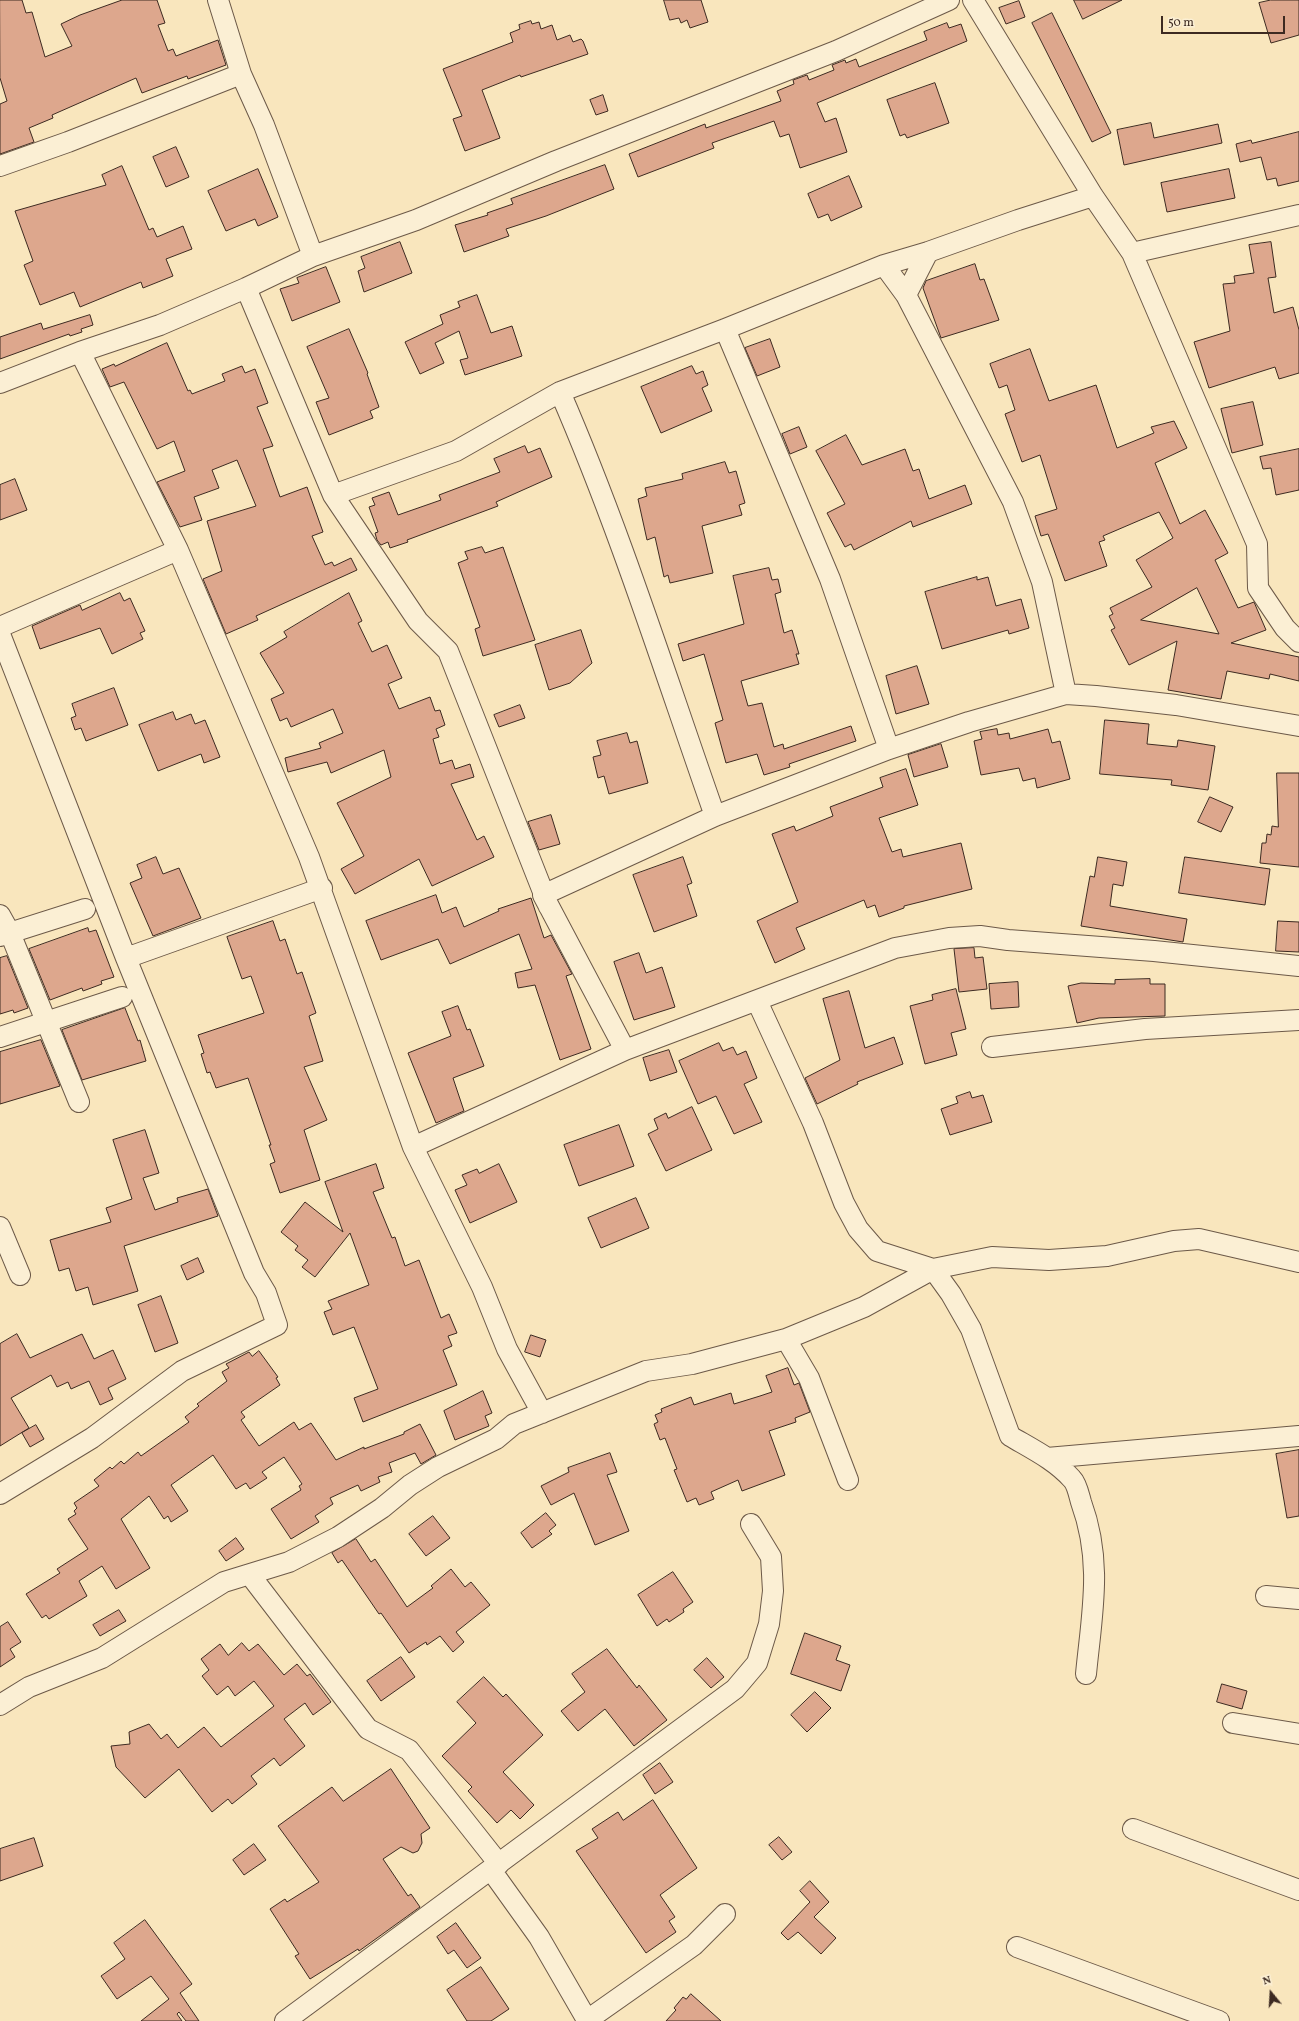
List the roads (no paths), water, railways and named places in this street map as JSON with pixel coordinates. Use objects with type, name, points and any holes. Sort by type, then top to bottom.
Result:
[{"type":"street","points":[[218,0],[241,74],[264,125],[313,256]]},
{"type":"street","points":[[0,383],[80,352],[160,325],[246,288],[313,256],[416,220],[556,160],[836,51],[949,0]]},
{"type":"street","points":[[973,0],[1093,196],[1132,253],[1257,544],[1258,588],[1284,628],[1299,642]]},
{"type":"street","points":[[0,166],[68,142],[241,74]]},
{"type":"street","points":[[333,495],[456,451],[560,392],[725,330],[884,265],[928,252],[1018,220],[1093,196]]},
{"type":"street","points":[[1132,253],[1299,215]]},
{"type":"street","points":[[906,294],[928,252]]},
{"type":"street","points":[[884,265],[906,294],[1013,502],[1042,582],[1066,694]]},
{"type":"street","points":[[246,288],[333,495],[418,621],[448,651],[543,895],[619,1053]]},
{"type":"street","points":[[725,330],[830,579],[889,749]]},
{"type":"street","points":[[80,352],[178,550],[322,888],[413,1146],[482,1287],[507,1350],[542,1412]]},
{"type":"street","points":[[560,392],[588,457],[617,535],[715,816]]},
{"type":"street","points":[[0,627],[178,550]]},
{"type":"street","points":[[0,634],[126,958],[254,1273],[266,1292],[277,1325],[182,1371],[92,1438],[0,1494]]},
{"type":"street","points":[[543,895],[715,816],[889,749],[969,722],[1066,694],[1176,705],[1299,726]]},
{"type":"street","points":[[126,958],[322,888]]},
{"type":"street","points":[[5,935],[85,909]]},
{"type":"street","points":[[0,915],[5,935],[46,1022],[79,1102]]},
{"type":"street","points":[[413,1146],[619,1053],[895,948],[949,938],[980,936],[1008,940],[1154,950],[1299,966]]},
{"type":"street","points":[[0,1037],[122,997]]},
{"type":"street","points":[[757,1000],[813,1123],[844,1203],[858,1229],[877,1251],[933,1269],[951,1294],[971,1329],[1010,1436],[1047,1458],[1074,1480],[1085,1512],[1093,1543],[1096,1579],[1086,1674]]},
{"type":"street","points":[[992,1046],[1145,1029],[1299,1020]]},
{"type":"street","points":[[0,1227],[20,1275]]},
{"type":"street","points":[[0,1705],[29,1687],[102,1658],[224,1582],[289,1562],[338,1537],[382,1508],[410,1485],[438,1467],[496,1439],[514,1424],[646,1371],[692,1364],[786,1339],[864,1307],[933,1269],[992,1257],[1048,1260],[1107,1256],[1174,1241],[1200,1239],[1299,1262]]},
{"type":"street","points":[[786,1339],[809,1378],[848,1480]]},
{"type":"street","points":[[1047,1458],[1299,1436]]},
{"type":"street","points":[[285,2021],[735,1689],[757,1664],[769,1624],[772,1591],[771,1557],[751,1524]]},
{"type":"street","points":[[250,1575],[368,1729],[409,1750],[495,1867],[539,1937],[586,2021],[694,1945],[725,1914]]},
{"type":"street","points":[[1266,1596],[1299,1599]]},
{"type":"street","points":[[1233,1723],[1299,1734]]},
{"type":"street","points":[[1132,1829],[1299,1890]]},
{"type":"street","points":[[1017,1947],[1219,2021]]}]
